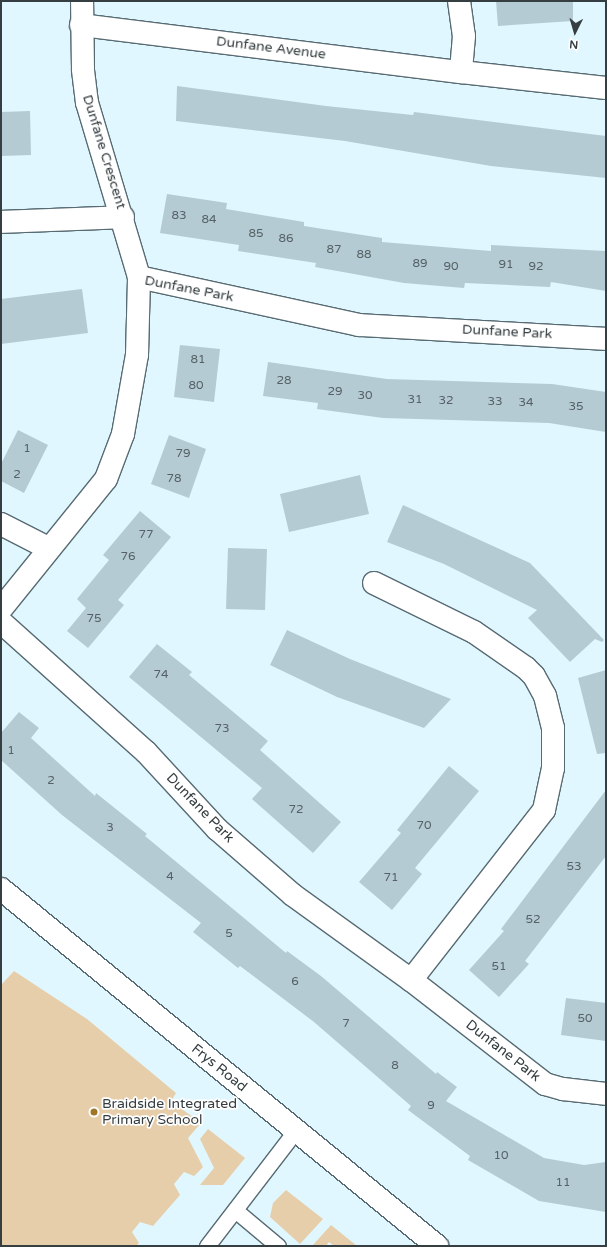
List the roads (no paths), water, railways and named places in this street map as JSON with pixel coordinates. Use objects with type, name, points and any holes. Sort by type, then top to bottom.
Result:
[{"type":"street","name":"Dunfane Crescent","points":[[82,1],[81,25],[87,103],[123,217],[139,277]]},
{"type":"street","points":[[459,1],[464,36],[461,72]]},
{"type":"street","name":"Dunfane Avenue","points":[[81,25],[461,72],[606,88]]},
{"type":"street","points":[[1,222],[123,217]]},
{"type":"street","name":"Dunfane Park","points":[[1,609],[48,548],[106,479],[119,450],[137,355],[139,277],[358,325],[606,339]]},
{"type":"street","points":[[1,524],[48,548]]},
{"type":"street","points":[[374,583],[474,632],[526,668],[534,676],[545,696],[553,728],[553,768],[544,810],[411,980]]},
{"type":"street","name":"Dunfane Park","points":[[1,622],[146,752],[217,829],[294,895],[411,980],[545,1084],[570,1090],[606,1094]]},
{"type":"street","name":"Frys Road","points":[[1,889],[437,1246]]},
{"type":"lane","points":[[207,1246],[296,1130]]},
{"type":"lane","points":[[235,1210],[278,1246]]},
{"type":"place","name":"Braidside Integrated Primary School","points":[[94,1112]]}]
